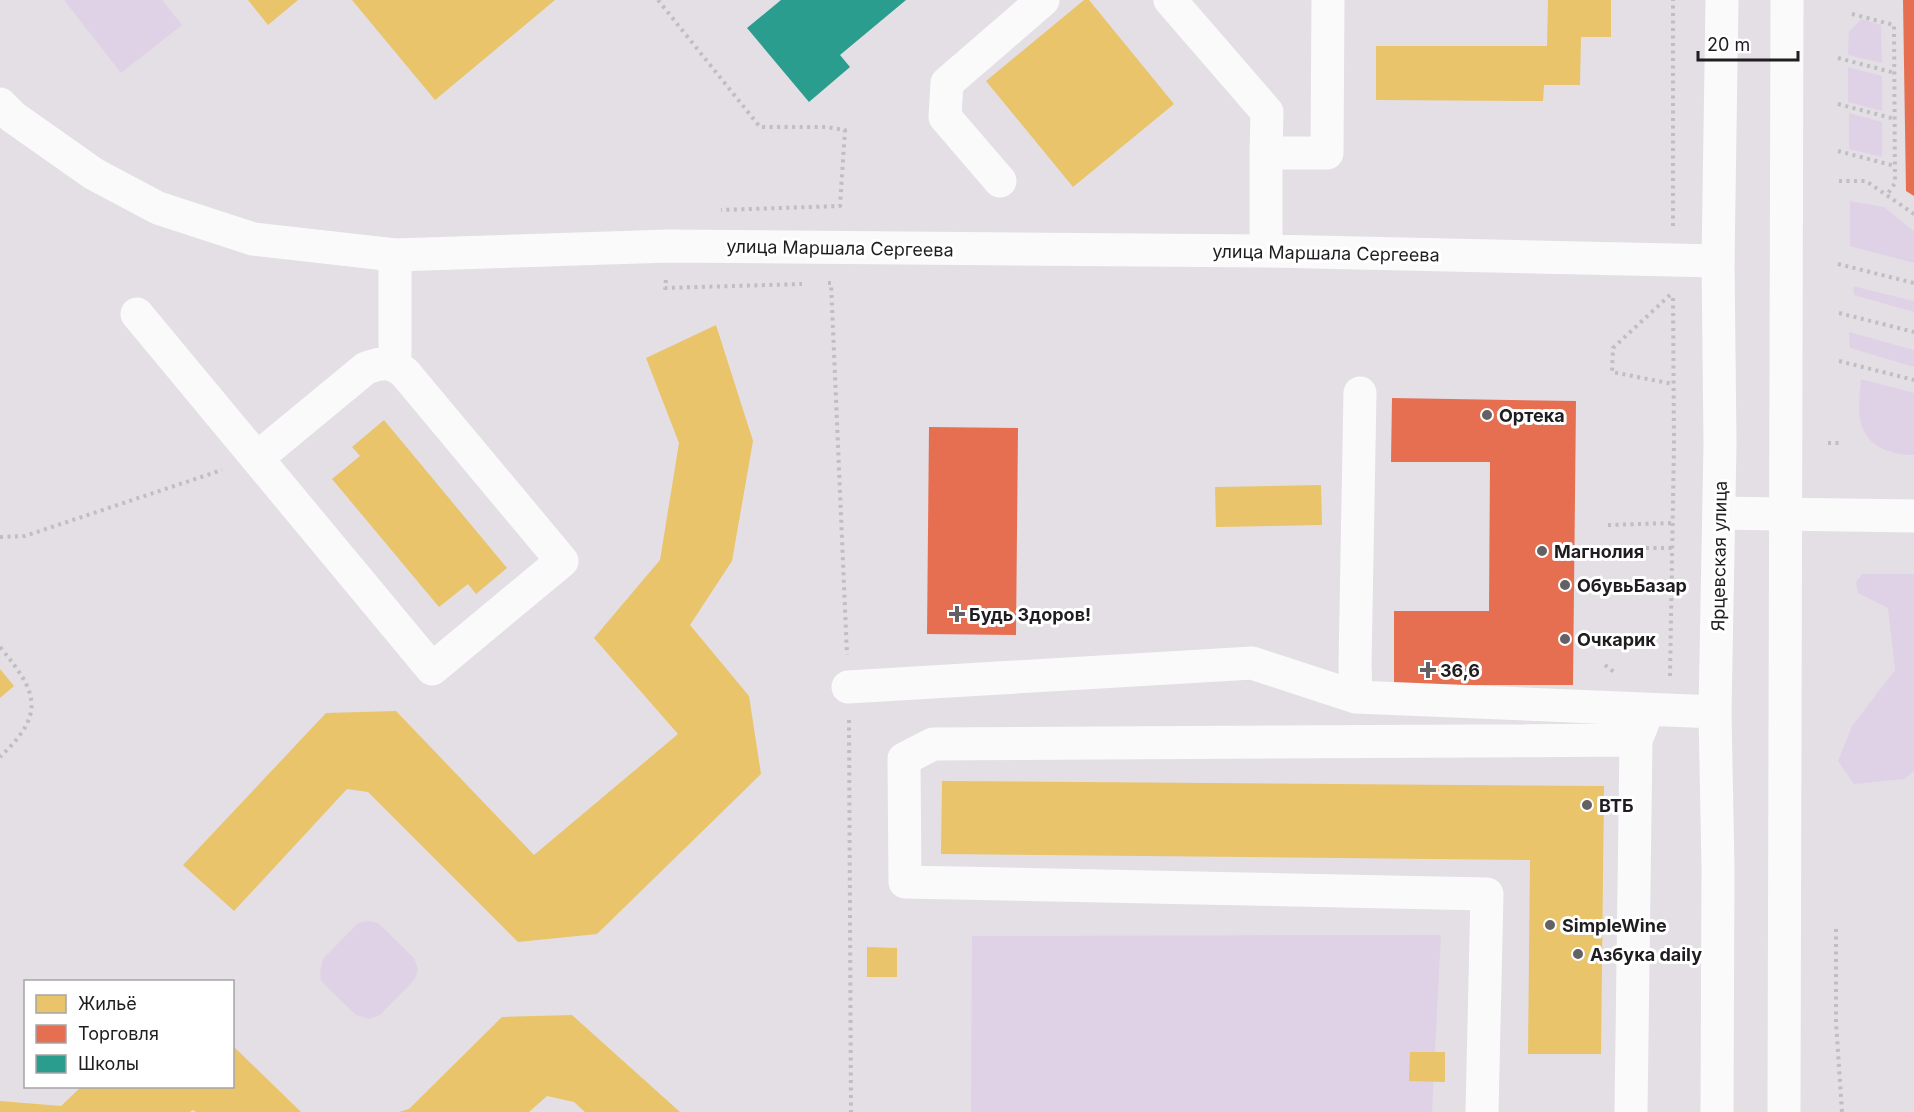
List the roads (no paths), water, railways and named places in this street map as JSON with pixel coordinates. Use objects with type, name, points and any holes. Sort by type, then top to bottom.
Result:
[{"type":"main road","points":[[1000,180],[945,117],[947,83],[1043,0]]},
{"type":"main road","points":[[1170,0],[1267,112],[1266,251]]},
{"type":"main road","points":[[1266,153],[1327,153],[1329,0]]},
{"type":"main road","name":"Ярцевская улица","points":[[1717,1112],[1718,868],[1715,712],[1719,513],[1718,261],[1722,0]]},
{"type":"main road","points":[[1784,1112],[1787,0]]},
{"type":"main road","name":"улица Маршала Сергеева","points":[[0,104],[13,117],[94,174],[158,208],[254,239],[395,255],[669,246],[1266,251],[1718,261]]},
{"type":"main road","points":[[395,255],[395,364]]},
{"type":"main road","points":[[137,314],[432,669],[562,561],[405,373],[395,364],[384,362],[366,368],[257,458]]},
{"type":"main road","points":[[1356,698],[1360,393]]},
{"type":"main road","points":[[1719,513],[1914,516]]},
{"type":"main road","points":[[849,687],[1252,663],[1356,698],[1715,712]]},
{"type":"main road","points":[[1630,1112],[1636,740],[1648,710]]},
{"type":"main road","points":[[1482,1112],[1487,894],[905,882],[904,759],[933,744],[1636,740]]},
{"type":"place","name":"Ортека","points":[[1487,415]]},
{"type":"place","name":"Магнолия","points":[[1542,551]]},
{"type":"place","name":"ОбувьБазар","points":[[1565,585]]},
{"type":"place","name":"Будь Здоров!","points":[[957,614]]},
{"type":"place","name":"Очкарик","points":[[1565,639]]},
{"type":"place","name":"36,6","points":[[1428,670]]},
{"type":"place","name":"ВТБ","points":[[1587,805]]},
{"type":"place","name":"SimpleWine","points":[[1550,925]]},
{"type":"place","name":"Азбука daily","points":[[1578,954]]}]
